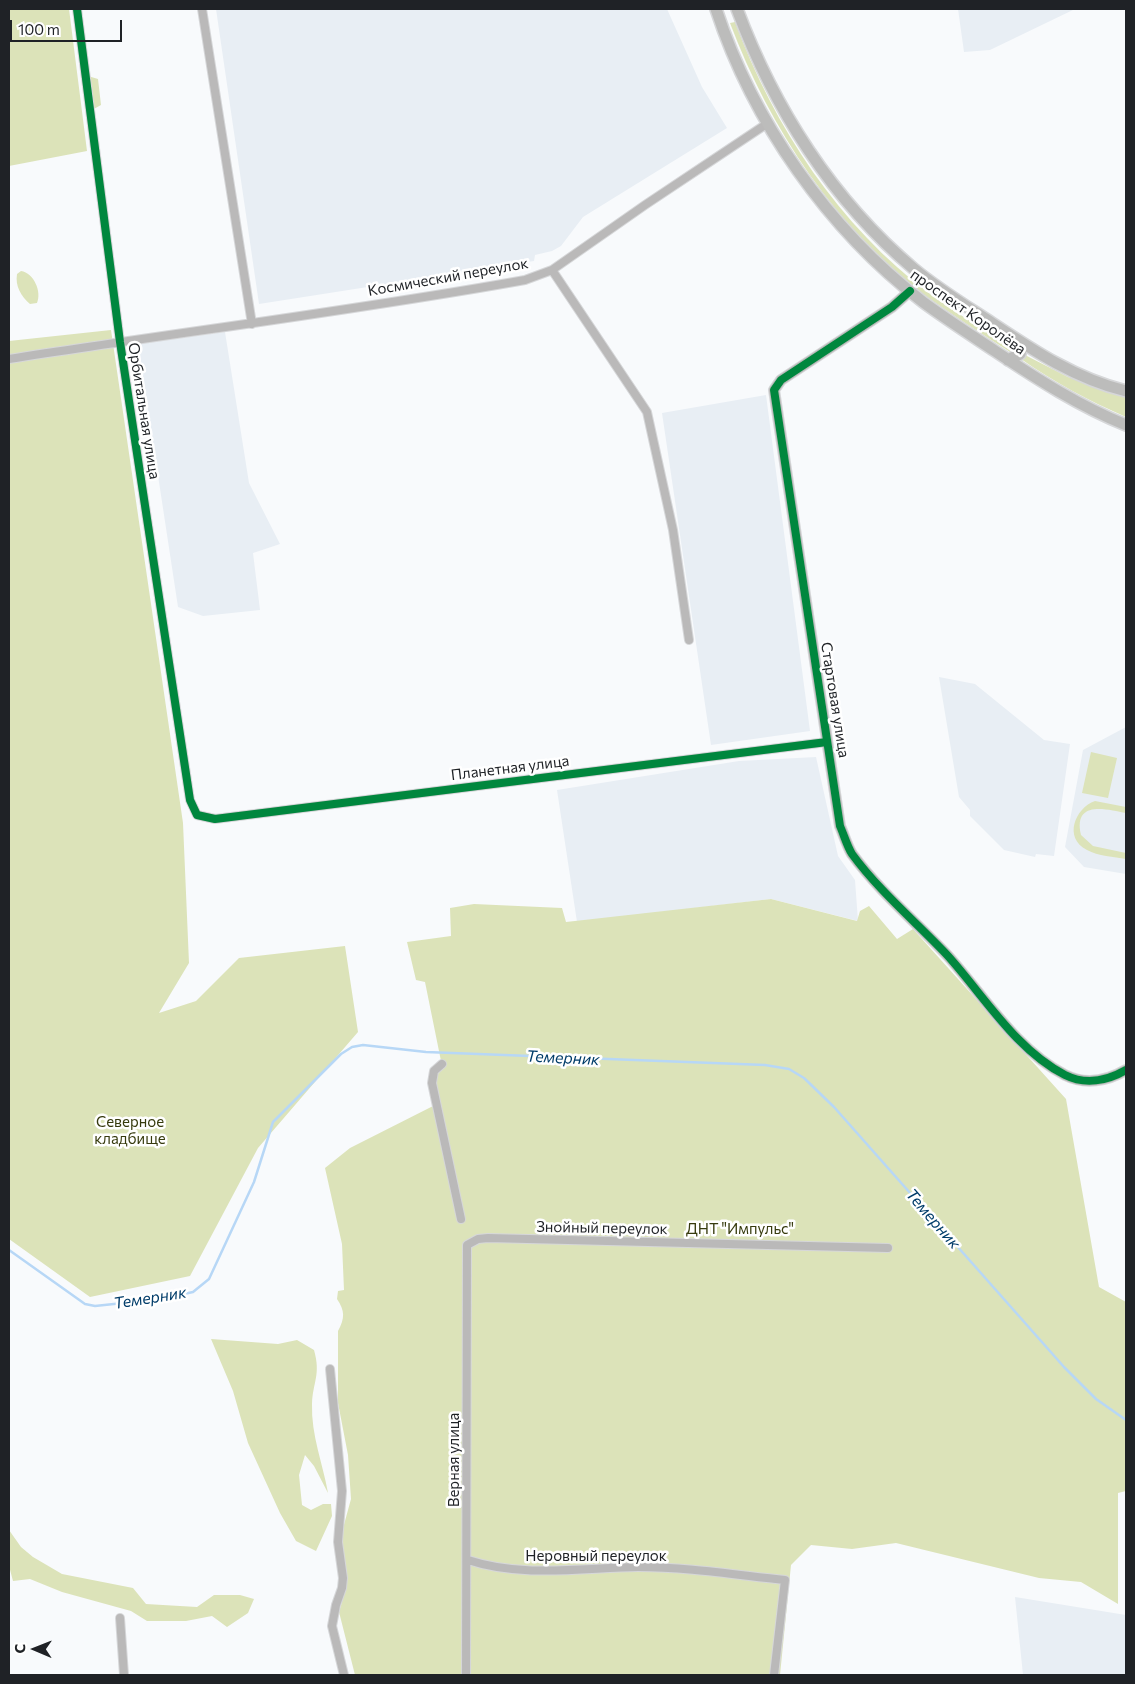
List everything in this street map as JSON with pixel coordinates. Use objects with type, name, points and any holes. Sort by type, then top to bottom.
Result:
[{"type":"main road","points":[[718,14],[738,11]]},
{"type":"main road","name":"проспект Королёва","points":[[738,11],[765,75],[791,122],[824,172],[857,213],[914,269],[1022,343],[1070,371],[1126,391]]},
{"type":"main road","name":"проспект Королёва","points":[[718,14],[738,66],[768,123],[792,162],[825,206],[856,241],[910,291],[1008,360],[1061,394],[1126,426]]},
{"type":"main road","points":[[1008,360],[1020,354],[1022,343]]},
{"type":"street","points":[[202,9],[252,324]]},
{"type":"street","name":"Орбитальная улица","points":[[78,11],[120,342],[190,800],[197,815]]},
{"type":"street","name":"Космический переулок","points":[[9,359],[252,324],[517,282],[552,270],[768,123]]},
{"type":"street","points":[[552,270],[647,412],[673,530],[689,640]]},
{"type":"street","name":"Стартовая улица","points":[[910,291],[892,307],[775,384],[774,390],[840,826],[852,853],[949,958],[1028,1048],[1064,1074],[1085,1081],[1110,1078],[1126,1070]]},
{"type":"street","name":"Планетная улица","points":[[197,815],[215,819],[827,742]]},
{"type":"street","points":[[442,1064],[434,1071],[432,1084],[461,1219]]},
{"type":"street","name":"Знойный переулок","points":[[466,1245],[478,1239],[488,1238],[888,1248]]},
{"type":"street","name":"Верная улица","points":[[466,1245],[468,1560],[465,1607],[466,1675]]},
{"type":"street","points":[[330,1369],[342,1491],[338,1542],[343,1578],[332,1626],[344,1675]]},
{"type":"street","name":"Неровный переулок","points":[[468,1560],[485,1565],[538,1571],[639,1567],[785,1580],[774,1675]]},
{"type":"street","points":[[120,1618],[124,1675]]},
{"type":"shaded area","points":[[216,9],[667,9],[702,87],[727,128],[583,217],[561,246],[552,251],[535,255],[534,261],[259,304]]},
{"type":"shaded area","points":[[958,9],[1075,9],[990,50],[964,52]]},
{"type":"shaded area","points":[[225,332],[249,483],[280,544],[253,553],[260,610],[203,616],[178,607],[138,344]]},
{"type":"shaded area","points":[[766,395],[810,731],[711,745],[662,413]]},
{"type":"shaded area","points":[[939,677],[975,684],[1044,740],[1070,744],[1054,856],[1036,854],[1035,857],[1004,850],[970,816],[970,810],[959,797]]},
{"type":"shaded area","points":[[1126,727],[1126,874],[1084,867],[1065,847],[1083,750]]},
{"type":"shaded area","points":[[816,757],[838,856],[855,880],[858,921],[771,899],[577,922],[557,790],[739,761]]},
{"type":"shaded area","points":[[1015,1597],[1126,1615],[1126,1675],[1023,1675]]},
{"type":"green space","points":[[9,9],[69,9],[87,151],[9,166]]},
{"type":"green space","points":[[735,22],[769,99],[813,172],[839,206],[867,238],[897,267],[960,315],[1013,348],[1010,352],[927,297],[894,270],[863,240],[835,208],[809,174],[765,101],[730,23]]},
{"type":"green space","points":[[88,76],[98,79],[101,105],[92,110]]},
{"type":"green space","points":[[21,271],[30,275],[36,284],[38,289],[37,303],[30,304],[19,291],[17,274]]},
{"type":"green space","name":"Северное кладбище","points":[[111,330],[183,823],[189,963],[159,1013],[196,1001],[239,958],[345,946],[358,1032],[258,1148],[190,1276],[90,1297],[9,1239],[9,341]]},
{"type":"green space","points":[[1025,355],[1068,377],[1126,396],[1126,417],[1085,398],[1046,376],[1021,359]]},
{"type":"green space","points":[[1091,752],[1117,758],[1108,798],[1082,793]]},
{"type":"green space","points":[[1095,801],[1126,807],[1126,813],[1101,809],[1093,809],[1086,812],[1082,816],[1080,824],[1081,835],[1093,846],[1126,853],[1126,859],[1091,852],[1080,845],[1075,838],[1074,824],[1077,816]]},
{"type":"green space","name":"ДНТ \"Импульс\"","points":[[771,899],[857,921],[860,911],[869,906],[897,939],[913,929],[1066,1099],[1099,1287],[1126,1302],[1126,1491],[1118,1493],[1118,1604],[1081,1582],[1039,1578],[896,1543],[852,1549],[811,1545],[791,1565],[780,1675],[355,1675],[339,1612],[346,1588],[342,1532],[351,1499],[348,1455],[338,1403],[338,1331],[343,1315],[342,1307],[337,1299],[338,1291],[344,1290],[342,1244],[325,1168],[350,1148],[439,1103],[435,1071],[441,1061],[425,982],[416,980],[407,942],[451,936],[450,908],[474,904],[562,908],[566,922]]},
{"type":"green space","points":[[211,1339],[278,1344],[297,1340],[314,1350],[317,1372],[312,1404],[313,1427],[328,1493],[314,1466],[305,1455],[299,1475],[302,1505],[311,1510],[323,1504],[331,1504],[332,1516],[316,1551],[296,1541],[280,1513],[248,1443],[233,1391]]},
{"type":"green space","points":[[9,1530],[21,1547],[33,1557],[62,1574],[133,1588],[146,1604],[197,1607],[214,1595],[240,1595],[254,1599],[248,1613],[227,1627],[212,1616],[186,1621],[147,1621],[131,1611],[62,1592],[30,1579],[13,1581],[9,1566]]},
{"type":"waterway","name":"Темерник","points":[[9,1250],[85,1304],[95,1306],[161,1299],[193,1292],[209,1279],[254,1182],[273,1122],[341,1054],[352,1047],[363,1045],[426,1052],[765,1065],[789,1069],[804,1078],[834,1107],[1064,1367],[1096,1399],[1126,1420]]},
{"type":"cycle path","points":[[77,9],[120,342],[190,800],[197,815],[215,819],[827,742]]},
{"type":"cycle path","points":[[910,291],[892,307],[781,380],[774,390],[840,826],[850,851],[863,868],[886,894],[948,956],[1002,1021],[1031,1051],[1065,1075],[1080,1080],[1104,1079],[1126,1070]]}]
